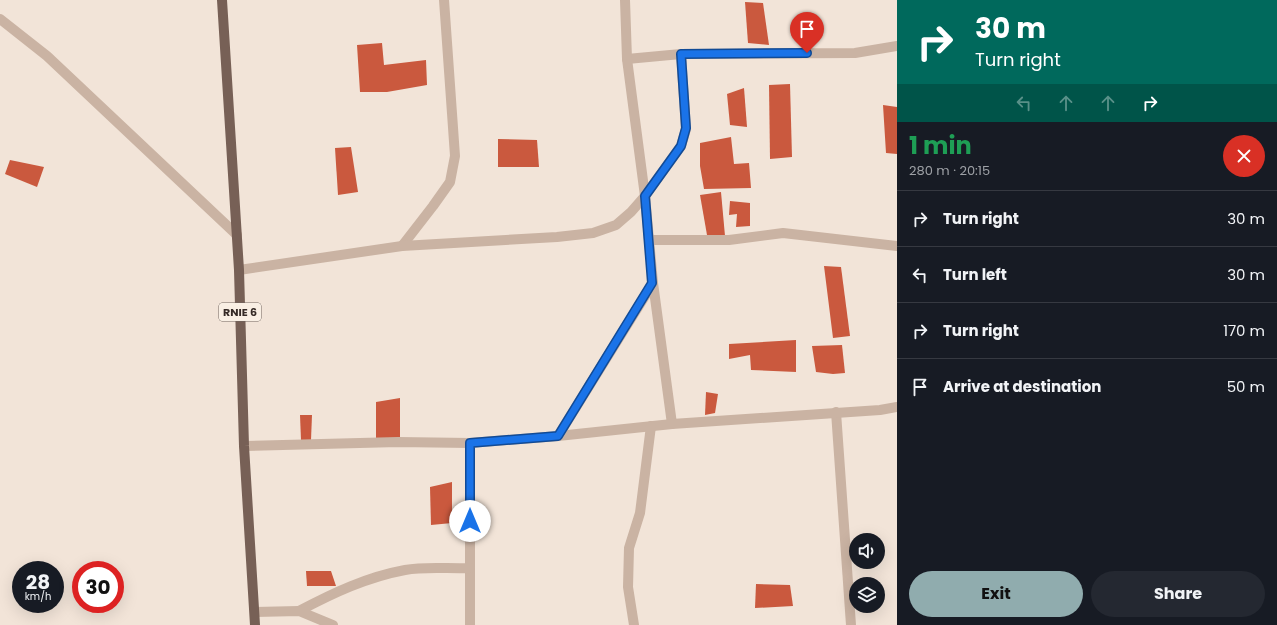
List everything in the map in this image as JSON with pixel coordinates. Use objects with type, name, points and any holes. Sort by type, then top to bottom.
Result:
[{"type":"main road","name":"RNIE 6","points":[[222,0],[239,270],[244,446],[255,625]]},
{"type":"street","points":[[402,246],[434,206],[450,182],[455,156],[444,0]]},
{"type":"street","points":[[625,0],[627,59],[645,196],[652,283],[672,424]]},
{"type":"street","points":[[0,19],[47,56],[236,235]]},
{"type":"street","points":[[627,59],[681,54],[854,53],[897,46]]},
{"type":"street","points":[[239,270],[402,246],[557,237],[593,232],[616,226],[645,196],[681,146],[686,128],[681,54]]},
{"type":"street","points":[[649,240],[729,240],[783,233],[897,246]]},
{"type":"street","points":[[558,436],[652,283]]},
{"type":"street","points":[[244,446],[398,442],[470,443],[558,436],[672,424],[897,407]]},
{"type":"street","points":[[836,412],[851,625]]},
{"type":"street","points":[[634,625],[628,587],[629,548],[640,513],[651,426]]},
{"type":"street","points":[[470,443],[470,625]]},
{"type":"street","points":[[299,611],[333,593],[368,579],[406,570],[470,568]]},
{"type":"street","points":[[255,612],[299,611],[333,625]]},
{"type":"building","points":[[745,2],[763,3],[769,45],[748,43]]},
{"type":"building","points":[[382,43],[384,65],[426,60],[427,85],[387,92],[360,92],[357,45]]},
{"type":"building","points":[[790,84],[792,157],[770,159],[769,85]]},
{"type":"building","points":[[744,88],[747,127],[730,125],[727,94]]},
{"type":"building","points":[[883,105],[897,107],[897,154],[886,153]]},
{"type":"building","points":[[731,137],[734,164],[749,163],[751,188],[704,189],[700,166],[700,143]]},
{"type":"building","points":[[498,139],[537,140],[539,167],[498,167]]},
{"type":"building","points":[[351,147],[358,192],[338,195],[335,148]]},
{"type":"building","points":[[10,160],[44,167],[37,187],[5,174]]},
{"type":"building","points":[[721,192],[725,236],[707,235],[700,195]]},
{"type":"building","points":[[730,201],[750,203],[750,226],[736,227],[737,214],[729,215]]},
{"type":"building","points":[[824,266],[841,267],[850,336],[833,338]]},
{"type":"building","points":[[796,340],[796,372],[751,370],[750,355],[729,359],[729,344]]},
{"type":"building","points":[[842,345],[845,373],[833,374],[816,372],[812,346]]},
{"type":"building","points":[[706,392],[718,394],[715,413],[705,415]]},
{"type":"building","points":[[400,398],[400,438],[376,438],[376,402]]},
{"type":"building","points":[[300,415],[312,415],[311,440],[301,440]]},
{"type":"building","points":[[452,482],[452,523],[431,525],[430,487]]},
{"type":"building","points":[[306,571],[331,571],[336,586],[307,586]]},
{"type":"building","points":[[756,584],[790,585],[793,606],[755,608]]},
{"type":"route","points":[[470,521],[470,443],[558,436],[652,283],[645,196],[681,146],[684,139],[686,128],[681,54],[807,53]]}]
